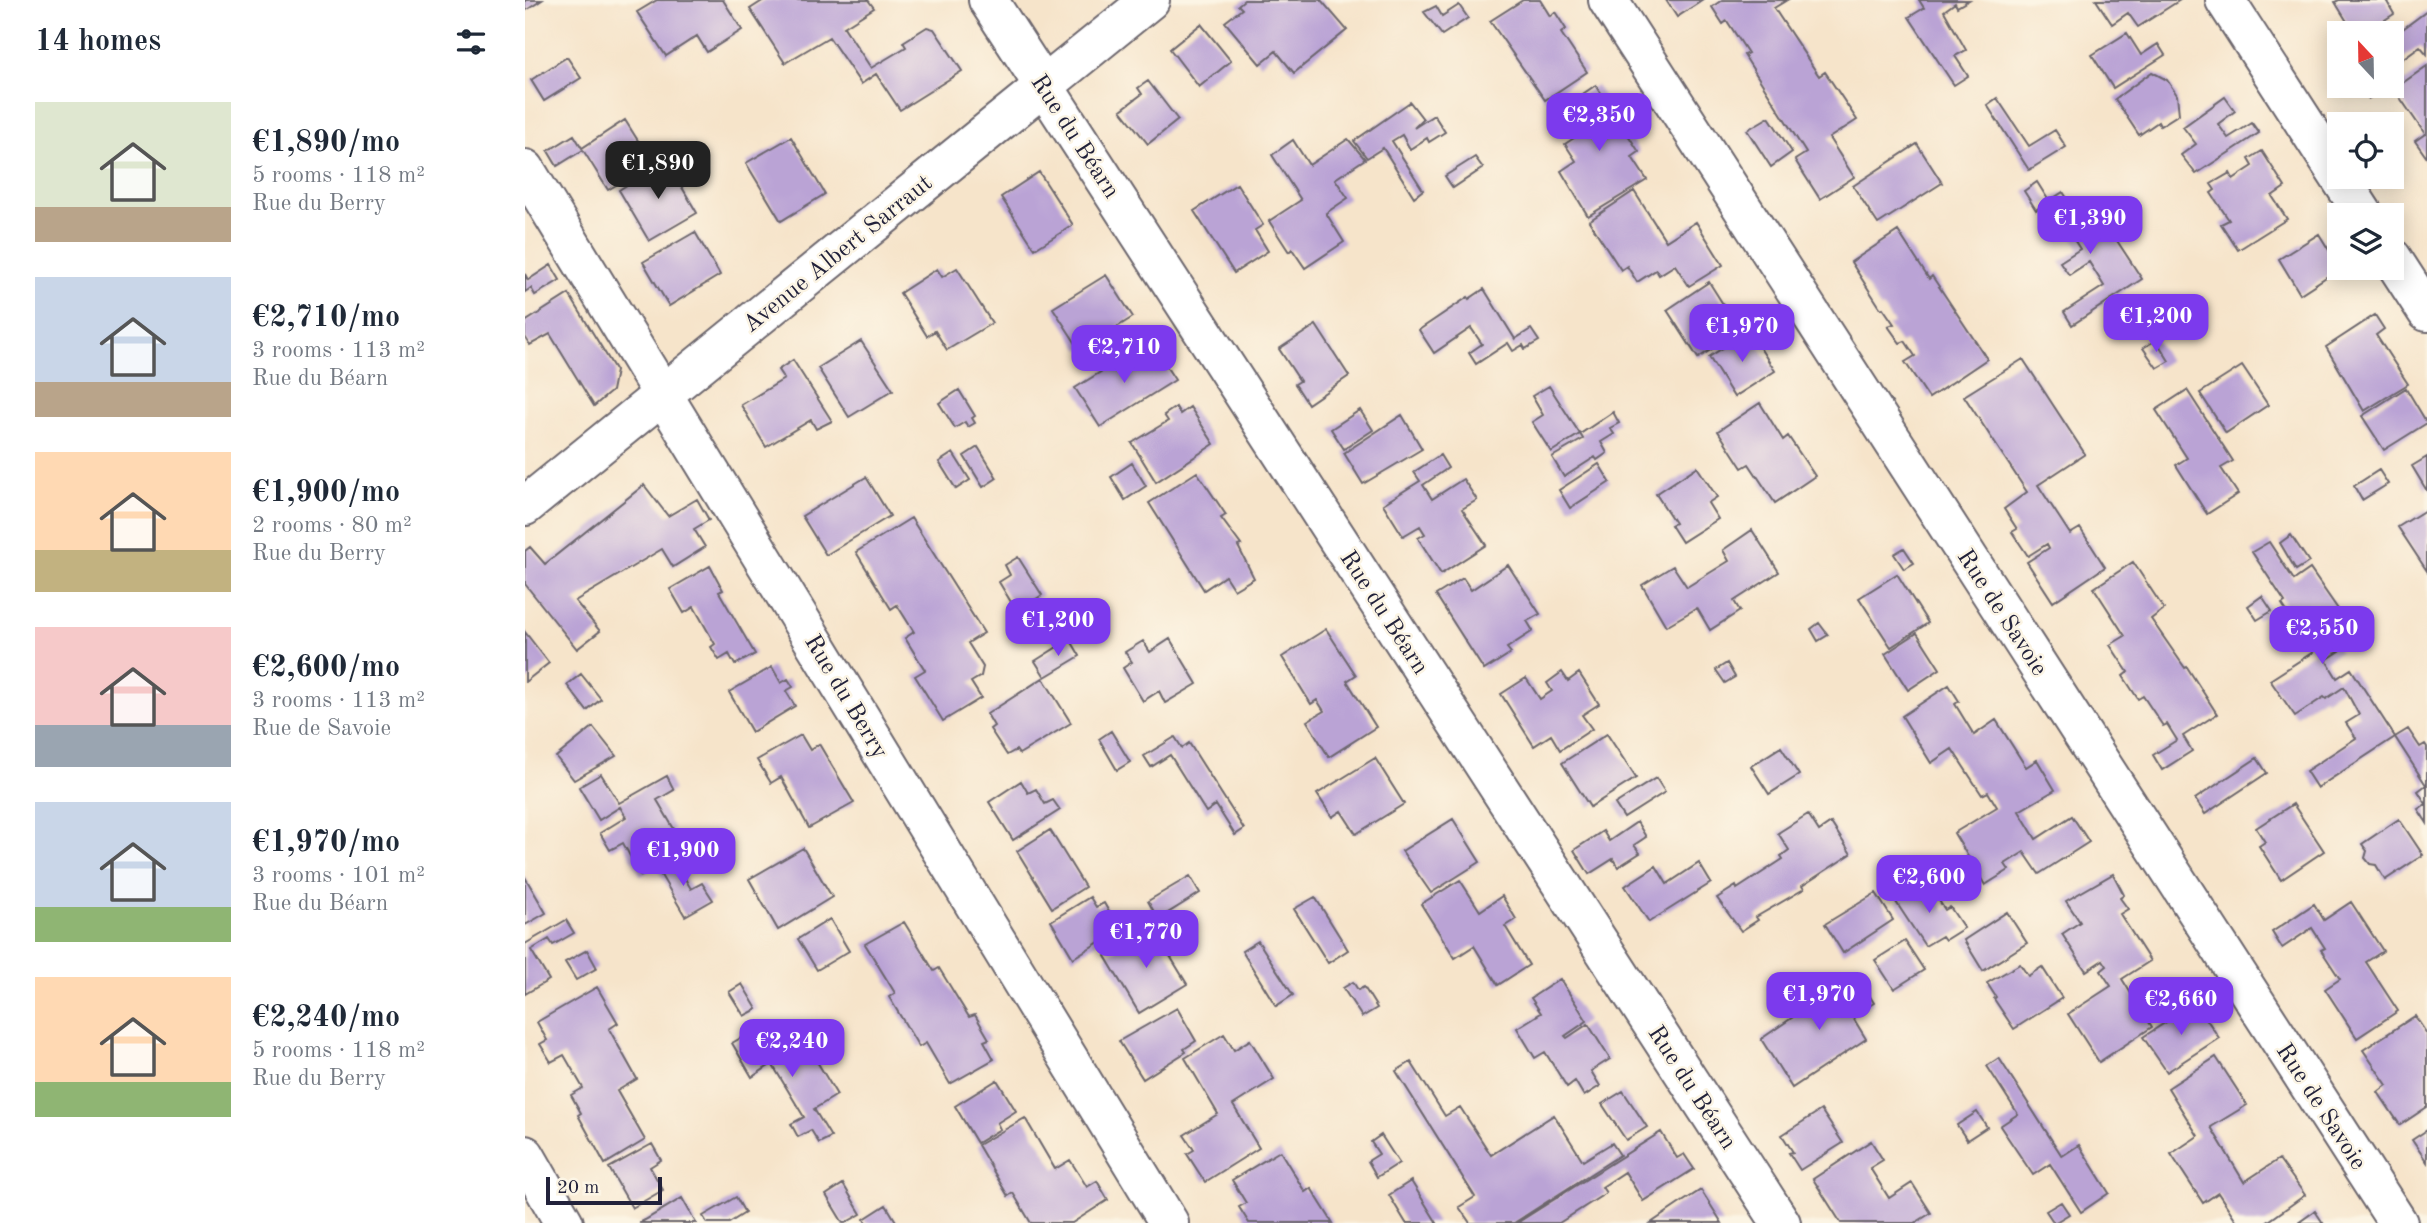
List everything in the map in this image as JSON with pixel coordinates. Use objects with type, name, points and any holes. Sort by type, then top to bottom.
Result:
[{"type":"street","name":"Rue du Béarn","points":[[988,0],[1781,1223]]},
{"type":"street","name":"Avenue Albert Sarraut","points":[[525,506],[1150,0]]},
{"type":"street","name":"Rue de Savoie","points":[[1608,0],[2398,1223]]},
{"type":"street","points":[[2225,0],[2356,203]]},
{"type":"street","name":"Rue du Berry","points":[[525,169],[1168,1223]]},
{"type":"street","points":[[2404,277],[2427,312]]},
{"type":"street","points":[[525,1155],[564,1223]]},
{"type":"building","points":[[525,0],[542,0],[525,11]]},
{"type":"building","points":[[657,0],[723,0],[742,30],[707,52],[697,36],[666,56],[637,12]]},
{"type":"building","points":[[764,0],[868,0],[874,8],[844,27],[871,68],[906,47],[903,42],[927,27],[934,29],[962,71],[900,110],[876,74],[861,84],[829,37],[785,63],[750,9]]},
{"type":"building","points":[[1244,0],[1321,0],[1347,30],[1294,73],[1276,51],[1260,64],[1225,22],[1242,9],[1238,5]]},
{"type":"building","points":[[1523,0],[1540,0],[1550,16],[1555,12],[1566,29],[1561,33],[1587,72],[1545,100],[1490,21]]},
{"type":"building","points":[[1666,0],[1703,0],[1677,17]]},
{"type":"building","points":[[1722,0],[1787,0],[1774,8],[1819,76],[1825,72],[1857,120],[1829,138],[1854,177],[1820,199],[1795,160],[1806,153],[1744,55],[1748,53],[1727,21],[1723,24],[1712,7]]},
{"type":"building","points":[[1919,0],[1969,0],[1957,7],[1955,3],[1944,11],[1966,50],[1955,56],[1968,76],[1954,85],[1909,17],[1924,8]]},
{"type":"building","points":[[2096,0],[2180,0],[2138,27],[2128,13],[2112,24]]},
{"type":"building","points":[[2386,0],[2394,14],[2383,21],[2347,21],[2335,2]]},
{"type":"building","points":[[1459,5],[1468,18],[1442,35],[1424,12],[1436,6],[1442,16]]},
{"type":"building","points":[[2427,11],[2427,54],[2420,46],[2405,57],[2405,27]]},
{"type":"building","points":[[1201,24],[1231,61],[1199,87],[1170,49]]},
{"type":"building","points":[[2127,33],[2141,55],[2158,44],[2165,55],[2113,88],[2092,55]]},
{"type":"building","points":[[567,57],[581,78],[544,101],[531,80]]},
{"type":"building","points":[[2427,66],[2427,158],[2415,141],[2425,134],[2400,98],[2405,98],[2405,81]]},
{"type":"building","points":[[2152,72],[2167,80],[2177,95],[2179,114],[2160,126],[2158,122],[2139,135],[2115,99]]},
{"type":"building","points":[[1148,81],[1178,120],[1148,144],[1121,110],[1142,94],[1138,88]]},
{"type":"building","points":[[1596,85],[1639,152],[1632,157],[1647,180],[1588,216],[1561,171],[1576,161],[1565,144],[1574,138],[1560,116],[1571,109],[1568,104]]},
{"type":"building","points":[[2225,97],[2235,111],[2218,124],[2228,138],[2252,123],[2259,133],[2196,174],[2181,155],[2196,144],[2183,127]]},
{"type":"building","points":[[1997,98],[2029,146],[2055,130],[2066,147],[2029,170],[1987,105]]},
{"type":"building","points":[[1410,102],[1423,119],[1414,128],[1434,115],[1445,132],[1429,142],[1427,138],[1410,149],[1402,135],[1392,141],[1423,190],[1414,197],[1383,148],[1367,158],[1354,141]]},
{"type":"building","points":[[1769,117],[1792,152],[1771,167],[1747,130]]},
{"type":"building","points":[[625,120],[652,163],[608,190],[583,150],[557,166],[548,151],[574,135],[582,148]]},
{"type":"building","points":[[791,137],[825,194],[781,221],[746,163]]},
{"type":"building","points":[[1348,139],[1365,159],[1335,179],[1348,198],[1326,213],[1344,242],[1305,268],[1292,249],[1289,252],[1269,221],[1301,200],[1272,155],[1293,140],[1309,165]]},
{"type":"building","points":[[1917,144],[1942,183],[1878,224],[1853,186]]},
{"type":"building","points":[[2262,151],[2285,187],[2272,196],[2287,219],[2238,250],[2221,224],[2229,220],[2211,193],[2215,190],[2211,184],[2230,173],[2233,179],[2253,166],[2249,159]]},
{"type":"building","points":[[1475,157],[1483,168],[1453,188],[1445,176]]},
{"type":"building","points":[[666,160],[697,213],[649,241],[619,190]]},
{"type":"building","points":[[1039,172],[1073,225],[1035,249],[1001,197]]},
{"type":"building","points":[[2037,182],[2049,201],[2036,210],[2024,191]]},
{"type":"building","points":[[1237,184],[1263,225],[1255,230],[1268,251],[1234,273],[1194,211]]},
{"type":"building","points":[[1634,191],[1666,241],[1696,222],[1723,265],[1689,286],[1675,265],[1659,275],[1656,270],[1637,282],[1627,266],[1621,270],[1589,221]]},
{"type":"building","points":[[2063,192],[2094,240],[2110,230],[2142,279],[2072,325],[2064,312],[2104,286],[2089,262],[2069,275],[2060,262],[2080,249],[2049,201]]},
{"type":"building","points":[[1898,231],[1929,279],[1932,276],[1987,359],[1929,398],[1905,362],[1915,356],[1905,341],[1900,343],[1888,326],[1894,324],[1883,308],[1881,309],[1851,262]]},
{"type":"building","points":[[695,232],[720,275],[669,306],[643,262]]},
{"type":"building","points":[[2319,234],[2327,247],[2327,276],[2300,294],[2279,259]]},
{"type":"building","points":[[551,265],[560,280],[535,295],[531,288],[525,292],[525,274],[528,280]]},
{"type":"building","points":[[957,268],[992,323],[947,350],[935,331],[927,336],[900,293],[937,269],[942,277]]},
{"type":"building","points":[[1106,275],[1133,317],[1080,350],[1053,308]]},
{"type":"building","points":[[1709,282],[1740,331],[1698,358],[1667,310]]},
{"type":"building","points":[[1484,289],[1515,339],[1531,329],[1539,341],[1525,349],[1523,345],[1513,351],[1508,343],[1476,364],[1469,353],[1482,344],[1471,328],[1434,353],[1419,330]]},
{"type":"building","points":[[569,294],[616,371],[612,391],[594,406],[550,334],[530,345],[525,337],[525,322]]},
{"type":"building","points":[[2375,315],[2384,329],[2376,335],[2408,384],[2364,411],[2326,347]]},
{"type":"building","points":[[1316,325],[1349,376],[1308,404],[1295,384],[1300,381],[1279,349]]},
{"type":"building","points":[[1749,331],[1775,371],[1734,397],[1709,357]]},
{"type":"building","points":[[2156,340],[2169,361],[2157,368],[2143,348]]},
{"type":"building","points":[[861,341],[893,390],[849,417],[818,368]]},
{"type":"building","points":[[1144,345],[1152,358],[1158,354],[1175,380],[1100,427],[1075,388]]},
{"type":"building","points":[[2023,359],[2085,454],[2038,485],[2070,534],[2080,528],[2105,567],[2053,602],[2027,562],[2049,548],[2047,544],[2028,556],[2012,532],[2017,529],[2004,509],[2027,492],[1964,396]]},
{"type":"building","points":[[793,360],[832,421],[816,429],[811,420],[766,447],[741,405],[784,379],[778,370]]},
{"type":"building","points":[[2242,366],[2268,405],[2226,433],[2200,393]]},
{"type":"building","points":[[1549,386],[1580,434],[1551,452],[1532,422],[1543,415],[1532,396]]},
{"type":"building","points":[[2406,388],[2427,423],[2384,450],[2362,416]]},
{"type":"building","points":[[959,390],[975,416],[972,418],[975,423],[968,427],[965,422],[955,428],[939,403]]},
{"type":"building","points":[[2187,390],[2233,461],[2221,468],[2238,494],[2207,514],[2176,465],[2187,458],[2156,410]]},
{"type":"building","points":[[1760,403],[1783,440],[1788,436],[1815,476],[1775,503],[1749,464],[1742,468],[1718,431]]},
{"type":"building","points":[[1176,407],[1180,414],[1190,407],[1214,444],[1156,482],[1132,443],[1168,421],[1164,415]]},
{"type":"building","points":[[1360,410],[1373,430],[1344,449],[1331,429]]},
{"type":"building","points":[[1613,412],[1619,423],[1610,428],[1614,434],[1601,442],[1607,453],[1597,460],[1595,457],[1564,477],[1552,457],[1583,439],[1580,434]]},
{"type":"building","points":[[1402,415],[1422,449],[1363,484],[1344,453]]},
{"type":"building","points":[[978,447],[997,478],[983,487],[964,456]]},
{"type":"building","points":[[953,453],[970,480],[956,489],[939,462]]},
{"type":"building","points":[[1440,455],[1448,468],[1423,485],[1432,499],[1463,479],[1477,500],[1462,509],[1486,545],[1441,574],[1418,538],[1425,534],[1420,526],[1403,536],[1383,504],[1420,481],[1414,472]]},
{"type":"building","points":[[2427,457],[2427,491],[2412,466]]},
{"type":"building","points":[[1132,463],[1146,486],[1125,500],[1111,477]]},
{"type":"building","points":[[1599,464],[1610,482],[1570,508],[1559,490]]},
{"type":"building","points":[[1697,467],[1717,497],[1708,503],[1718,519],[1682,542],[1671,525],[1675,523],[1656,494]]},
{"type":"building","points":[[2379,470],[2388,484],[2362,500],[2354,486]]},
{"type":"building","points":[[1197,472],[1226,515],[1221,518],[1241,545],[1238,546],[1254,578],[1234,590],[1225,576],[1204,590],[1149,503]]},
{"type":"building","points":[[866,477],[890,516],[826,555],[802,516]]},
{"type":"building","points":[[644,485],[668,516],[697,499],[709,520],[694,529],[705,547],[673,567],[662,549],[575,601],[600,631],[577,649],[525,584],[525,551],[530,547],[545,564]]},
{"type":"building","points":[[2427,509],[2427,571],[2398,527]]},
{"type":"building","points":[[911,518],[984,633],[968,643],[983,667],[981,676],[971,682],[981,698],[943,721],[915,676],[925,670],[905,638],[914,632],[897,605],[891,609],[856,552]]},
{"type":"building","points":[[1752,530],[1779,572],[1734,601],[1740,611],[1710,630],[1697,608],[1666,626],[1642,585],[1673,566],[1687,587],[1729,561],[1723,550]]},
{"type":"building","points":[[2291,535],[2309,562],[2296,570],[2280,543]]},
{"type":"building","points":[[2269,542],[2294,580],[2310,569],[2351,628],[2332,639],[2340,651],[2326,660],[2337,678],[2351,669],[2395,737],[2317,788],[2306,771],[2356,738],[2346,723],[2359,715],[2344,687],[2295,716],[2270,680],[2313,652],[2282,604],[2285,602],[2252,552]]},
{"type":"building","points":[[1904,548],[1914,563],[1904,569],[1894,554]]},
{"type":"building","points":[[1018,557],[1042,595],[1017,612],[999,582],[1010,575],[1005,565]]},
{"type":"building","points":[[2133,562],[2164,609],[2151,619],[2185,668],[2187,667],[2217,714],[2183,736],[2192,751],[2162,770],[2153,755],[2177,740],[2167,724],[2163,726],[2143,696],[2138,699],[2123,676],[2128,672],[2110,645],[2125,636],[2094,588]]},
{"type":"building","points":[[1508,565],[1540,614],[1527,621],[1533,631],[1507,648],[1511,653],[1484,670],[1436,595],[1463,578],[1471,590]]},
{"type":"building","points":[[710,566],[723,590],[719,592],[755,654],[735,665],[729,654],[719,660],[711,647],[715,644],[694,607],[684,613],[670,589]]},
{"type":"building","points":[[1897,574],[1928,623],[1891,647],[1859,598]]},
{"type":"building","points":[[2262,596],[2272,611],[2257,620],[2248,606]]},
{"type":"building","points":[[1819,623],[1828,635],[1818,641],[1811,629]]},
{"type":"building","points":[[1326,629],[1356,675],[1347,681],[1376,727],[1329,757],[1307,721],[1324,711],[1317,700],[1311,704],[1282,657]]},
{"type":"building","points":[[525,632],[549,663],[525,682]]},
{"type":"building","points":[[1917,633],[1940,669],[1908,690],[1885,654]]},
{"type":"building","points":[[1070,639],[1080,656],[1045,677],[1035,661]]},
{"type":"building","points":[[1170,639],[1197,684],[1165,703],[1159,691],[1143,701],[1123,668],[1132,662],[1125,652],[1143,641],[1150,652]]},
{"type":"building","points":[[1727,663],[1735,677],[1725,683],[1716,670]]},
{"type":"building","points":[[772,667],[781,683],[788,679],[793,687],[786,691],[795,706],[752,732],[729,692]]},
{"type":"building","points":[[1562,672],[1568,681],[1579,673],[1599,704],[1582,715],[1592,729],[1560,750],[1551,735],[1534,746],[1501,694],[1526,678],[1540,699],[1552,691],[1547,683]]},
{"type":"building","points":[[581,674],[601,699],[587,711],[567,685]]},
{"type":"building","points":[[1043,678],[1071,723],[1019,754],[1016,750],[1007,755],[990,729],[994,726],[987,714]]},
{"type":"building","points":[[1949,685],[1959,701],[1955,704],[1974,735],[1996,720],[2026,767],[2037,760],[2055,790],[2019,811],[2036,839],[2072,816],[2089,842],[2039,874],[2024,852],[2005,864],[2009,870],[1985,885],[1954,833],[1997,807],[1988,792],[1982,795],[1952,749],[1931,763],[1902,716]]},
{"type":"building","points":[[593,727],[616,756],[574,780],[556,757]]},
{"type":"building","points":[[2408,729],[2420,747],[2425,744],[2427,747],[2427,823],[2418,809],[2426,804],[2418,791],[2426,785],[2395,737]]},
{"type":"building","points":[[1111,731],[1130,762],[1117,770],[1099,739]]},
{"type":"building","points":[[1607,734],[1636,778],[1590,807],[1562,763]]},
{"type":"building","points":[[801,735],[810,750],[819,744],[854,803],[809,828],[781,777],[771,783],[757,760]]},
{"type":"building","points":[[1175,737],[1182,748],[1189,743],[1244,829],[1235,835],[1216,805],[1206,812],[1170,755],[1151,767],[1144,756]]},
{"type":"building","points":[[1781,747],[1799,775],[1769,794],[1751,766]]},
{"type":"building","points":[[1375,758],[1404,804],[1356,834],[1341,811],[1332,817],[1317,794]]},
{"type":"building","points":[[2257,758],[2267,773],[2205,814],[2195,799]]},
{"type":"building","points":[[601,774],[619,803],[667,776],[674,790],[657,800],[674,829],[644,846],[656,867],[641,876],[623,843],[610,850],[600,833],[626,817],[620,807],[599,820],[579,787]]},
{"type":"building","points":[[1656,778],[1665,792],[1624,818],[1615,804]]},
{"type":"building","points":[[1021,781],[1028,793],[1036,789],[1045,804],[1053,800],[1060,810],[1013,840],[989,802]]},
{"type":"building","points":[[2293,804],[2324,851],[2281,880],[2259,846],[2265,842],[2256,828]]},
{"type":"building","points":[[1808,814],[1819,831],[1831,823],[1851,854],[1802,886],[1804,889],[1756,917],[1758,920],[1741,931],[1717,898],[1736,886],[1737,889],[1783,859],[1781,856],[1789,850],[1778,833]]},
{"type":"building","points":[[1453,819],[1480,862],[1431,893],[1402,851]]},
{"type":"building","points":[[2399,819],[2423,855],[2385,880],[2376,865],[2370,864],[2365,858],[2367,851],[2362,844]]},
{"type":"building","points":[[1637,822],[1646,837],[1634,845],[1640,853],[1618,867],[1613,859],[1589,874],[1574,850],[1603,831],[1609,841]]},
{"type":"building","points":[[1050,830],[1085,887],[1052,908],[1017,851]]},
{"type":"building","points":[[803,848],[832,897],[778,930],[749,879]]},
{"type":"building","points":[[673,858],[691,889],[702,883],[713,900],[685,916],[656,867]]},
{"type":"building","points":[[1699,863],[1711,883],[1649,922],[1625,886],[1656,866],[1667,884]]},
{"type":"building","points":[[2113,874],[2124,895],[2120,898],[2128,909],[2120,914],[2150,961],[2122,979],[2152,1027],[2099,1062],[2068,1014],[2111,986],[2101,971],[2107,966],[2103,960],[2086,971],[2062,934],[2080,922],[2066,901]]},
{"type":"building","points":[[1190,876],[1200,893],[1158,919],[1148,901]]},
{"type":"building","points":[[525,877],[546,913],[525,925]]},
{"type":"building","points":[[1460,880],[1480,911],[1502,896],[1516,919],[1505,926],[1529,965],[1498,985],[1474,946],[1455,958],[1421,904]]},
{"type":"building","points":[[1927,882],[1945,910],[1950,907],[1964,928],[1945,940],[1942,936],[1925,946],[1896,902]]},
{"type":"building","points":[[1876,893],[1893,920],[1843,953],[1825,924]]},
{"type":"building","points":[[1090,897],[1096,907],[1104,903],[1109,912],[1101,917],[1112,934],[1073,958],[1051,921]]},
{"type":"building","points":[[1315,897],[1348,950],[1328,963],[1294,909]]},
{"type":"building","points":[[2351,902],[2383,951],[2366,962],[2398,1011],[2357,1038],[2325,989],[2340,979],[2321,950],[2325,948],[2312,928],[2282,948],[2272,932],[2314,904],[2324,920]]},
{"type":"building","points":[[2007,912],[2027,943],[1983,971],[1964,940]]},
{"type":"building","points":[[830,919],[849,951],[817,970],[798,939]]},
{"type":"building","points":[[566,920],[574,933],[553,945],[549,939],[531,950],[549,980],[525,994],[525,944]]},
{"type":"building","points":[[904,922],[934,971],[939,968],[969,1017],[975,1015],[989,1039],[984,1041],[994,1059],[950,1084],[926,1043],[919,1047],[889,997],[895,993],[865,944]]},
{"type":"building","points":[[1153,928],[1187,984],[1139,1013],[1105,956]]},
{"type":"building","points":[[1258,941],[1293,995],[1276,1006],[1242,951]]},
{"type":"building","points":[[1905,941],[1924,970],[1894,989],[1875,960]]},
{"type":"building","points":[[587,950],[597,968],[576,980],[565,962]]},
{"type":"building","points":[[2020,964],[2028,976],[2042,967],[2062,998],[2014,1029],[1987,983]]},
{"type":"building","points":[[1856,974],[1874,1003],[1852,1016],[1866,1039],[1792,1088],[1761,1039]]},
{"type":"building","points":[[1560,979],[1587,1021],[1565,1036],[1567,1038],[1588,1024],[1610,1059],[1591,1071],[1600,1086],[1584,1096],[1575,1081],[1567,1087],[1545,1052],[1535,1058],[1517,1028],[1541,1013],[1531,998]]},
{"type":"building","points":[[1353,982],[1358,990],[1364,987],[1377,1008],[1362,1017],[1343,988]]},
{"type":"building","points":[[742,984],[757,1009],[744,1016],[729,992]]},
{"type":"building","points":[[597,987],[618,1023],[609,1029],[637,1079],[617,1091],[645,1140],[605,1164],[578,1115],[581,1113],[571,1095],[583,1088],[564,1055],[551,1062],[540,1044],[547,1040],[537,1022]]},
{"type":"building","points":[[2196,1003],[2219,1038],[2167,1072],[2143,1037]]},
{"type":"building","points":[[1177,1008],[1196,1041],[1184,1049],[1186,1052],[1143,1079],[1119,1041]]},
{"type":"building","points":[[2415,1016],[2427,1034],[2427,1107],[2400,1125],[2378,1092],[2387,1085],[2363,1050]]},
{"type":"building","points":[[753,1031],[761,1045],[776,1037],[787,1057],[807,1045],[837,1095],[814,1109],[831,1137],[819,1143],[811,1130],[798,1137],[791,1124],[804,1117],[772,1064],[752,1077],[732,1043]]},
{"type":"building","points":[[1224,1034],[1234,1050],[1250,1040],[1274,1079],[1233,1105],[1259,1148],[1205,1182],[1187,1154],[1194,1150],[1184,1135],[1218,1114],[1185,1058]]},
{"type":"building","points":[[2216,1057],[2247,1105],[2211,1127],[2244,1182],[2279,1159],[2305,1195],[2266,1223],[2238,1223],[2218,1193],[2203,1203],[2171,1154],[2198,1136],[2168,1088]]},
{"type":"building","points":[[1999,1058],[2062,1156],[2079,1145],[2109,1193],[2081,1212],[2050,1164],[2033,1175],[2000,1126],[2018,1114],[1987,1066]]},
{"type":"building","points":[[1411,1062],[1445,1116],[1460,1107],[1491,1155],[1554,1115],[1583,1161],[1612,1143],[1620,1155],[1514,1223],[1470,1223],[1459,1207],[1475,1197],[1396,1071]]},
{"type":"building","points":[[997,1080],[1016,1111],[997,1123],[1000,1129],[977,1143],[955,1106]]},
{"type":"building","points":[[1623,1091],[1647,1127],[1626,1140],[1602,1104]]},
{"type":"building","points":[[1821,1110],[1843,1143],[1800,1170],[1782,1135]]},
{"type":"building","points":[[1977,1112],[1987,1127],[1967,1140],[1957,1125]]},
{"type":"building","points":[[1025,1118],[1055,1169],[1070,1160],[1087,1187],[1097,1181],[1108,1200],[1072,1223],[1031,1223],[1013,1193],[1008,1196],[978,1145]]},
{"type":"building","points":[[2427,1130],[2427,1162],[2412,1140]]},
{"type":"building","points":[[1661,1132],[1677,1158],[1684,1154],[1694,1169],[1643,1201],[1625,1172],[1602,1187],[1606,1193],[1559,1223],[1517,1223]]},
{"type":"building","points":[[1381,1135],[1399,1163],[1377,1177],[1368,1161],[1379,1154],[1371,1142]]},
{"type":"building","points":[[1871,1141],[1883,1160],[1870,1168],[1889,1198],[1912,1183],[1931,1213],[1915,1223],[1841,1223],[1813,1179]]},
{"type":"building","points":[[652,1144],[661,1160],[650,1167],[663,1190],[632,1208],[609,1168]]},
{"type":"building","points":[[1280,1151],[1305,1192],[1311,1188],[1333,1223],[1249,1223],[1239,1207],[1246,1203],[1232,1180]]},
{"type":"building","points":[[1411,1181],[1437,1223],[1406,1223],[1389,1195]]},
{"type":"building","points":[[843,1184],[861,1214],[845,1223],[826,1195]]},
{"type":"building","points":[[1701,1190],[1722,1223],[1651,1223],[1679,1204]]},
{"type":"building","points":[[736,1197],[745,1213],[729,1223],[707,1223],[703,1216]]},
{"type":"building","points":[[682,1198],[696,1223],[639,1223],[645,1220]]},
{"type":"building","points":[[2061,1202],[2069,1214],[2054,1223],[2046,1211]]},
{"type":"building","points":[[886,1205],[897,1223],[866,1223],[864,1219]]},
{"type":"building","points":[[2315,1211],[2323,1223],[2298,1223]]}]
